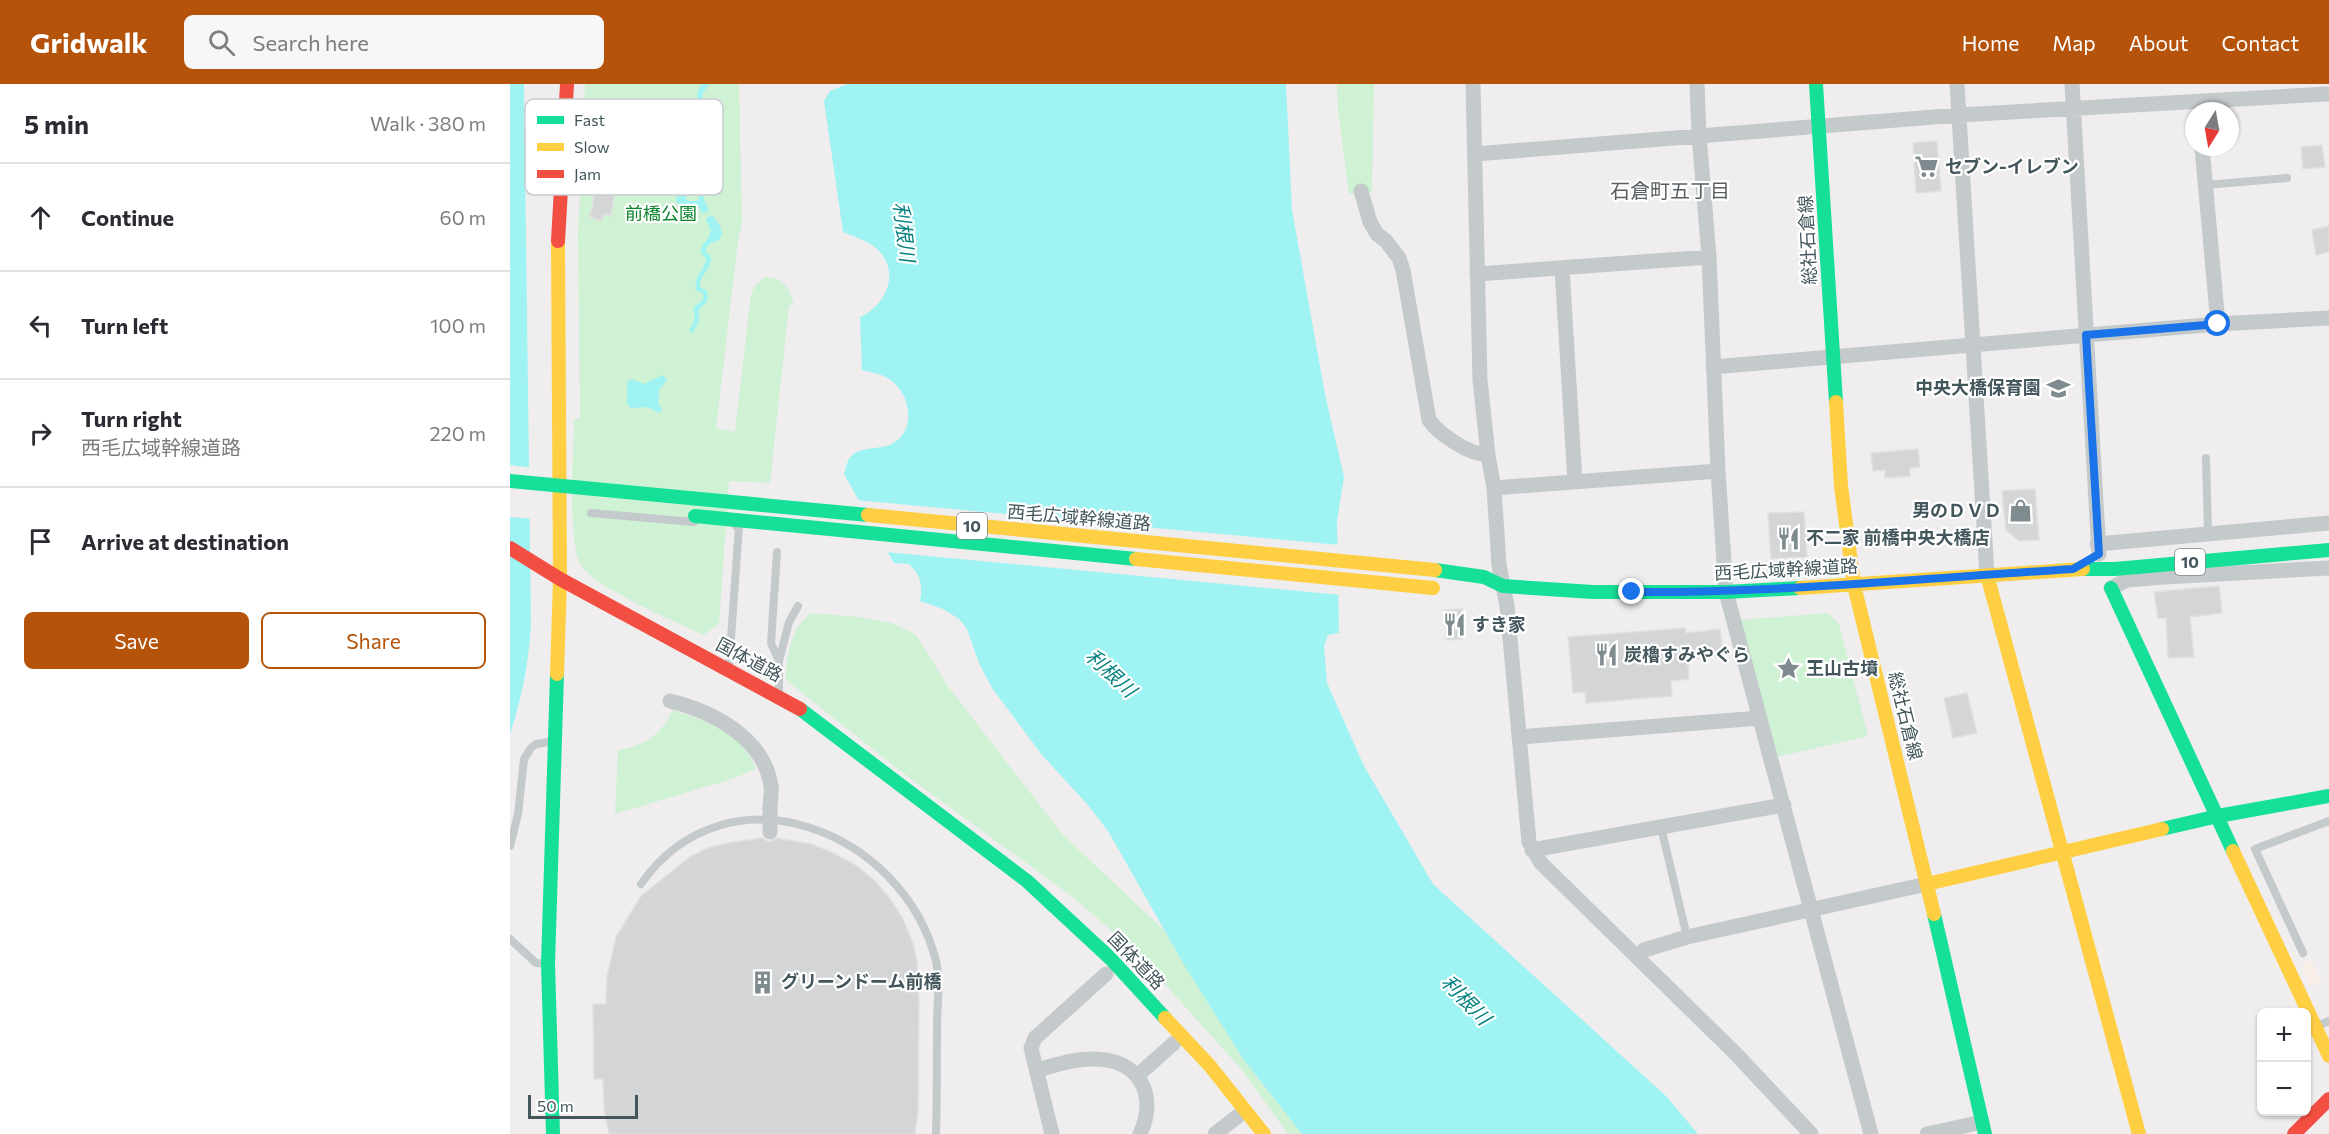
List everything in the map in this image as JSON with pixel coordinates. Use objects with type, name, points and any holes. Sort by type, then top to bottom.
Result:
[{"type":"main road","points":[[566,99],[567,84]]},
{"type":"main road","name":"総社石倉線","points":[[1816,84],[1844,514],[1854,585],[1927,884],[1983,1128]]},
{"type":"main road","points":[[553,1134],[548,964],[560,579],[558,223],[560,195]]},
{"type":"main road","name":"西毛広域幹線道路","points":[[510,482],[1435,570],[1484,578],[1501,585],[1602,592],[1726,592],[1854,585],[2073,569],[2099,570],[2329,550]]},
{"type":"main road","name":"西毛広域幹線道路","points":[[546,502],[1438,588]]},
{"type":"main road","name":"西毛広域幹線道路","points":[[2073,569],[2098,549],[2329,535]]},
{"type":"main road","name":"国体道路","points":[[510,548],[560,579],[779,697],[843,740],[1027,881],[1111,959],[1210,1066],[1264,1134]]},
{"type":"main road","points":[[1987,575],[2139,1134]]},
{"type":"main road","name":"西毛広域幹線道路","points":[[1484,592],[1501,585]]},
{"type":"main road","points":[[2111,588],[2329,1056]]},
{"type":"main road","points":[[1927,884],[2218,816],[2329,796]]},
{"type":"main road","points":[[2294,1134],[2329,1099]]},
{"type":"street","points":[[1473,84],[1480,380],[1494,488],[1501,585],[1507,606],[1528,836],[1532,850],[1541,863],[1735,1053],[1811,1134]]},
{"type":"street","points":[[1697,84],[1709,257],[1718,471],[1726,592],[1872,1134]]},
{"type":"street","points":[[1957,84],[1987,575]]},
{"type":"street","points":[[2072,84],[2098,549],[2208,533],[2329,523]]},
{"type":"street","points":[[2239,103],[2327,93]]},
{"type":"street","points":[[1475,154],[1959,115],[2073,108],[2185,107]]},
{"type":"street","points":[[2203,156],[2218,324]]},
{"type":"street","points":[[1362,190],[1374,228],[1399,258],[1403,270],[1428,420],[1441,432],[1464,447],[1488,454]]},
{"type":"street","points":[[1477,274],[1709,257]]},
{"type":"street","points":[[1562,268],[1575,482]]},
{"type":"street","points":[[1713,367],[2218,324],[2329,318]]},
{"type":"street","points":[[1494,488],[1718,471]]},
{"type":"street","points":[[2111,588],[2127,580],[2329,568]]},
{"type":"street","points":[[670,701],[695,708],[745,737],[769,777],[771,787],[770,832]]},
{"type":"street","points":[[1519,737],[1760,718]]},
{"type":"street","points":[[1532,850],[1784,805]]},
{"type":"street","points":[[1638,957],[1644,950],[1687,937],[1927,884]]},
{"type":"street","points":[[1052,1134],[1031,1048],[1035,1038],[1106,974]]},
{"type":"street","points":[[1137,1076],[1174,1043]]},
{"type":"street","points":[[1037,1070],[1094,1059],[1122,1065],[1137,1076],[1146,1092],[1146,1117],[1140,1134]]},
{"type":"street","points":[[1215,1134],[1238,1116]]},
{"type":"street","points":[[1928,1134],[1983,1128]]},
{"type":"lane","points":[[2206,185],[2287,178]]},
{"type":"lane","points":[[2206,458],[2208,533]]},
{"type":"lane","points":[[580,507],[740,526],[729,671]]},
{"type":"lane","points":[[777,552],[771,643],[779,661]]},
{"type":"lane","points":[[779,697],[779,661],[789,622],[798,606]]},
{"type":"lane","points":[[510,846],[518,814],[524,759],[536,744],[555,741]]},
{"type":"lane","points":[[641,884],[652,869],[678,846],[708,830],[733,821],[785,822],[802,825],[844,841],[877,864],[917,916],[936,962],[936,1134]]},
{"type":"lane","points":[[2303,953],[2255,849],[2329,821]]},
{"type":"lane","points":[[1661,827],[1687,937]]},
{"type":"lane","points":[[2260,908],[2278,899]]},
{"type":"lane","points":[[510,939],[536,963],[548,964]]},
{"type":"lane","points":[[2315,1027],[2329,1021]]},
{"type":"shaded area","points":[[2312,960],[2322,982],[2310,987],[2300,966]]},
{"type":"green space","name":"前橋公園","points":[[585,84],[739,84],[742,222],[716,428],[735,432],[751,294],[755,286],[765,277],[777,279],[788,289],[794,305],[789,305],[770,483],[729,481],[719,624],[704,635],[637,604],[602,584],[581,565],[577,553],[573,516],[573,472],[574,419],[580,418],[578,235],[580,195],[723,195],[723,99],[584,99]]},
{"type":"green space","points":[[1337,84],[1374,84],[1372,192],[1349,194],[1338,111]]},
{"type":"green space","points":[[811,613],[892,623],[916,635],[947,685],[1063,835],[1163,929],[1244,1060],[1302,1134],[1288,1134],[1242,1070],[1137,953],[1074,898],[899,770],[786,680],[787,662],[794,634]]},
{"type":"green space","points":[[1828,613],[1839,624],[1868,736],[1777,757],[1740,620]]},
{"type":"green space","points":[[672,710],[697,718],[732,737],[742,746],[756,769],[732,779],[615,814],[618,750],[636,746],[651,738],[663,726]]},
{"type":"water","points":[[510,84],[524,84],[531,623],[524,679],[510,734]]},
{"type":"water","points":[[702,84],[710,84],[703,93],[703,99],[697,99]]},
{"type":"water","name":"利根川","points":[[848,84],[1286,84],[1292,210],[1325,394],[1344,477],[1337,521],[1339,633],[1328,635],[1324,646],[1327,683],[1364,766],[1433,884],[1667,1097],[1698,1134],[1302,1134],[1244,1060],[1186,968],[1108,831],[1087,804],[1042,755],[992,688],[979,663],[967,629],[959,619],[943,609],[920,601],[919,577],[909,564],[894,563],[844,474],[851,456],[861,450],[895,442],[902,436],[908,420],[906,403],[898,387],[881,375],[862,370],[860,317],[868,313],[881,300],[889,283],[889,274],[888,265],[875,247],[843,232],[824,101],[830,91]]},
{"type":"water","points":[[677,195],[688,195],[685,197],[688,201],[699,199],[699,195],[704,195],[709,210],[703,214],[698,206],[691,204],[686,208],[676,202]]},
{"type":"water","points":[[712,215],[720,226],[722,235],[719,240],[709,244],[707,241],[711,231],[706,219]]},
{"type":"water","points":[[663,375],[667,381],[660,388],[658,402],[662,410],[658,413],[648,407],[631,408],[627,404],[627,382],[632,379],[644,384]]},
{"type":"pier","points":[[510,465],[532,468],[533,519],[510,517]]},
{"type":"pier","points":[[855,500],[1340,545],[1341,595],[885,552]]},
{"type":"building","points":[[1937,141],[1941,191],[1916,193],[1913,143]]},
{"type":"building","points":[[2322,145],[2325,167],[2303,169],[2301,147]]},
{"type":"building","points":[[594,195],[614,195],[611,216],[605,213],[601,221],[589,216]]},
{"type":"building","points":[[2329,226],[2329,252],[2316,255],[2312,230]]},
{"type":"building","points":[[1918,449],[1920,467],[1910,468],[1910,476],[1885,478],[1885,470],[1873,471],[1871,453]]},
{"type":"building","name":"男のＤＶＤ","points":[[2035,489],[2039,540],[2019,541],[2006,530],[2002,491]]},
{"type":"building","name":"不二家 前橋中央大橋店","points":[[1804,512],[1807,557],[1771,559],[1768,513]]},
{"type":"building","points":[[2219,586],[2222,613],[2190,617],[2194,657],[2168,658],[2166,618],[2158,618],[2154,592]]},
{"type":"building","name":"すき家","points":[[1462,609],[1462,639],[1446,640],[1445,610]]},
{"type":"building","points":[[1685,628],[1686,633],[1720,629],[1723,655],[1688,660],[1689,679],[1671,681],[1672,696],[1586,703],[1585,692],[1573,693],[1568,637]]},
{"type":"building","points":[[1967,693],[1977,733],[1953,738],[1944,698]]},
{"type":"building","name":"グリーンドーム前橋","points":[[762,838],[769,842],[777,838],[811,844],[854,864],[874,880],[902,917],[913,943],[919,986],[918,1112],[915,1134],[609,1134],[604,1108],[603,1079],[594,1079],[593,1004],[606,1004],[607,977],[616,937],[641,896],[690,857],[705,849],[727,843]]},
{"type":"waterway","points":[[692,330],[697,320],[696,308],[706,298],[705,292],[698,289],[698,284],[709,258],[703,252],[708,242]]},
{"type":"traffic: fast","points":[[1816,84],[1836,402]]},
{"type":"traffic: fast","points":[[510,481],[868,515]]},
{"type":"traffic: fast","points":[[695,516],[1136,559]]},
{"type":"traffic: fast","points":[[2083,569],[2115,569],[2329,550]]},
{"type":"traffic: fast","points":[[1435,570],[1484,577],[1503,586],[1593,592],[1726,592],[1800,588]]},
{"type":"traffic: fast","points":[[2111,588],[2233,851]]},
{"type":"traffic: fast","points":[[553,1134],[548,964],[557,674]]},
{"type":"traffic: fast","points":[[800,709],[1027,881],[1111,959],[1165,1018]]},
{"type":"traffic: fast","points":[[2162,829],[2218,816],[2329,796]]},
{"type":"traffic: fast","points":[[1934,914],[1985,1134]]},
{"type":"traffic: slow","points":[[557,674],[560,579],[558,241]]},
{"type":"traffic: slow","points":[[1836,402],[1841,486],[1854,585],[1934,914]]},
{"type":"traffic: slow","points":[[868,515],[1435,570]]},
{"type":"traffic: slow","points":[[1136,559],[1433,588]]},
{"type":"traffic: slow","points":[[1800,588],[2083,569]]},
{"type":"traffic: slow","points":[[1987,575],[2139,1134]]},
{"type":"traffic: slow","points":[[1927,884],[2162,829]]},
{"type":"traffic: slow","points":[[2233,851],[2329,1056]]},
{"type":"traffic: slow","points":[[1165,1018],[1210,1066],[1264,1134]]},
{"type":"traffic: jam","points":[[566,99],[567,84]]},
{"type":"traffic: jam","points":[[558,241],[561,195]]},
{"type":"traffic: jam","points":[[510,548],[560,579],[800,709]]},
{"type":"traffic: jam","points":[[2294,1134],[2329,1099]]},
{"type":"place","name":"セブン-イレブン","points":[[1927,167]]},
{"type":"place","name":"中央大橋保育園","points":[[2059,388]]},
{"type":"place","name":"男のＤＶＤ","points":[[2020,511]]},
{"type":"place","name":"不二家 前橋中央大橋店","points":[[1788,538]]},
{"type":"place","name":"すき家","points":[[1454,625]]},
{"type":"place","name":"炭櫓すみやぐら","points":[[1606,655]]},
{"type":"place","name":"王山古墳","points":[[1788,669]]},
{"type":"place","name":"グリーンドーム前橋","points":[[763,982]]},
{"type":"district","name":"石倉町五丁目","points":[[1670,191]]},
{"type":"route","points":[[1632,592],[1726,592],[2073,569],[2099,554],[2096,537],[2086,335],[2218,324]]}]
